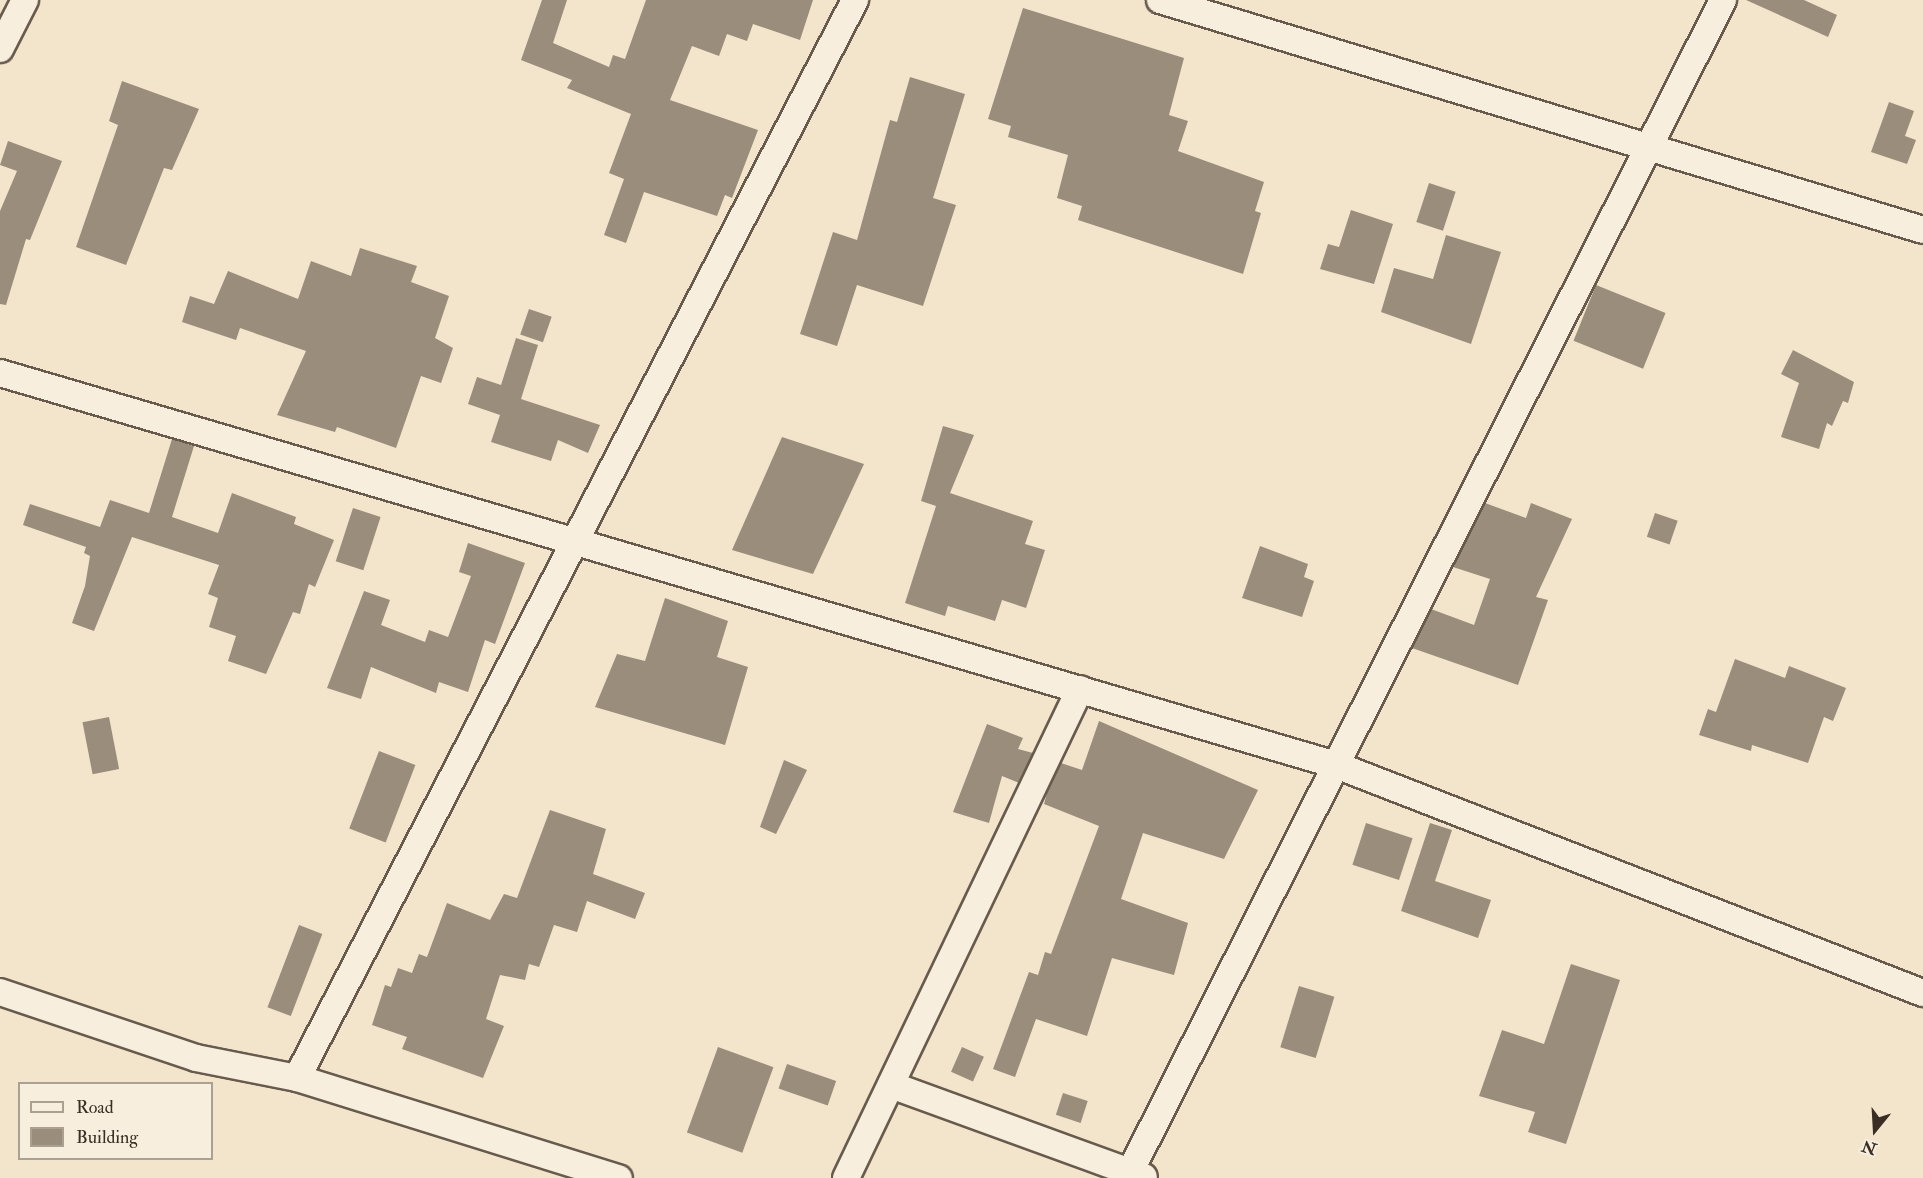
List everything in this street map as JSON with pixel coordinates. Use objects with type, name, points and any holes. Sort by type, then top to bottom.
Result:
[{"type":"street","points":[[0,49],[25,0]]},
{"type":"street","points":[[297,1078],[855,0]]},
{"type":"street","points":[[1160,0],[1923,230]]},
{"type":"street","points":[[891,1085],[1134,1176],[1336,765],[1723,0]]},
{"type":"street","points":[[0,373],[1336,765],[1923,993]]},
{"type":"street","points":[[846,1178],[1080,689]]},
{"type":"street","points":[[0,992],[196,1058],[297,1078],[619,1178]]},
{"type":"building","points":[[542,0],[567,0],[553,43],[609,67],[613,55],[625,59],[646,0],[813,0],[800,40],[753,24],[747,41],[727,34],[719,56],[692,46],[670,100],[758,130],[732,198],[725,195],[717,216],[644,192],[626,243],[604,235],[624,179],[609,173],[631,114],[567,88],[572,80],[521,60]]},
{"type":"building","points":[[1746,0],[1804,0],[1837,15],[1828,37]]},
{"type":"building","points":[[1023,8],[1184,58],[1169,115],[1188,121],[1178,151],[1264,182],[1255,211],[1261,213],[1243,274],[1078,220],[1082,206],[1057,198],[1068,155],[1008,137],[1011,126],[988,119]]},
{"type":"building","points":[[910,77],[965,94],[933,198],[956,205],[923,306],[857,285],[837,346],[800,334],[833,232],[857,240],[890,120],[897,122]]},
{"type":"building","points":[[122,81],[199,109],[172,170],[164,168],[126,265],[76,247],[118,125],[109,121]]},
{"type":"building","points":[[1889,102],[1914,111],[1905,136],[1916,140],[1907,164],[1871,152]]},
{"type":"building","points":[[8,141],[62,161],[30,240],[26,239],[6,305],[0,304],[0,211],[17,171],[0,165]]},
{"type":"building","points":[[1429,183],[1456,192],[1443,231],[1416,222]]},
{"type":"building","points":[[1351,210],[1393,224],[1374,284],[1320,269],[1328,244],[1339,247]]},
{"type":"building","points":[[1446,235],[1501,252],[1471,344],[1381,312],[1394,268],[1433,279]]},
{"type":"building","points":[[360,248],[417,266],[411,282],[449,296],[435,338],[453,348],[441,383],[421,376],[396,448],[337,427],[335,432],[277,415],[306,351],[240,328],[236,340],[182,322],[190,296],[214,304],[228,271],[298,299],[311,261],[351,276]]},
{"type":"building","points":[[1596,285],[1666,313],[1643,369],[1574,341]]},
{"type":"building","points":[[529,309],[552,317],[543,342],[520,335]]},
{"type":"building","points":[[516,338],[538,345],[521,399],[600,425],[588,453],[558,440],[551,461],[491,442],[500,415],[468,404],[477,377],[501,385]]},
{"type":"building","points":[[1793,350],[1854,382],[1848,403],[1843,401],[1832,426],[1827,423],[1819,449],[1781,437],[1799,383],[1781,374]]},
{"type":"building","points":[[943,426],[974,435],[950,493],[1033,521],[1025,544],[1045,550],[1026,608],[1002,600],[995,621],[948,606],[945,616],[905,603],[936,506],[921,501]]},
{"type":"building","points":[[782,437],[864,464],[813,574],[732,550]]},
{"type":"building","points":[[172,439],[194,446],[172,517],[218,533],[232,493],[296,517],[294,524],[334,540],[315,587],[309,584],[300,614],[293,612],[266,674],[228,661],[236,636],[209,627],[218,598],[208,594],[219,565],[132,537],[94,631],[72,623],[85,586],[90,556],[84,553],[86,547],[23,525],[30,504],[100,527],[110,500],[149,513]]},
{"type":"building","points":[[1485,503],[1526,518],[1531,503],[1572,519],[1536,597],[1548,600],[1518,685],[1412,648],[1431,609],[1474,625],[1490,579],[1453,567]]},
{"type":"building","points":[[353,508],[381,517],[363,570],[336,561]]},
{"type":"building","points":[[1655,513],[1678,521],[1670,544],[1647,537]]},
{"type":"building","points":[[468,543],[525,563],[495,644],[485,640],[468,692],[439,682],[436,693],[371,667],[361,699],[327,688],[364,591],[390,600],[381,625],[425,642],[429,630],[448,637],[471,576],[459,572]]},
{"type":"building","points":[[1260,546],[1308,564],[1304,577],[1314,581],[1302,617],[1242,598]]},
{"type":"building","points":[[665,598],[728,621],[717,657],[748,667],[725,745],[595,707],[617,654],[645,661]]},
{"type":"building","points":[[1735,659],[1785,678],[1789,666],[1846,688],[1833,721],[1824,717],[1808,763],[1752,745],[1751,751],[1699,735],[1708,709],[1716,712]]},
{"type":"building","points":[[109,717],[119,769],[93,774],[82,722]]},
{"type":"building","points":[[1099,721],[1258,790],[1224,859],[1143,833],[1121,899],[1188,923],[1174,975],[1112,958],[1087,1036],[1036,1019],[1015,1077],[993,1069],[1029,972],[1038,975],[1045,952],[1051,954],[1099,826],[1044,804],[1061,763],[1082,770]]},
{"type":"building","points":[[987,724],[1023,738],[1018,749],[1033,753],[1019,783],[1002,776],[989,823],[953,812]]},
{"type":"building","points":[[379,751],[415,765],[386,842],[349,828]]},
{"type":"building","points":[[784,760],[807,770],[776,834],[760,827]]},
{"type":"building","points":[[550,810],[606,829],[593,874],[645,893],[635,919],[587,901],[577,932],[554,925],[539,967],[529,964],[525,980],[500,975],[486,1019],[504,1026],[483,1078],[402,1049],[407,1037],[372,1025],[385,985],[391,987],[398,968],[412,973],[419,954],[427,957],[447,903],[490,920],[504,894],[517,898]]},
{"type":"building","points":[[1366,823],[1413,838],[1399,880],[1352,865]]},
{"type":"building","points":[[1430,823],[1452,830],[1435,881],[1491,900],[1478,938],[1401,911]]},
{"type":"building","points":[[299,925],[322,934],[291,1016],[267,1007]]},
{"type":"building","points":[[1571,964],[1620,980],[1566,1144],[1528,1132],[1535,1112],[1479,1096],[1502,1030],[1544,1044]]},
{"type":"building","points":[[1299,986],[1334,997],[1316,1058],[1280,1047]]},
{"type":"building","points":[[718,1047],[773,1067],[742,1153],[687,1133]]},
{"type":"building","points":[[962,1047],[984,1057],[973,1081],[951,1072]]},
{"type":"building","points":[[787,1064],[836,1081],[828,1106],[779,1089]]},
{"type":"building","points":[[1063,1093],[1088,1101],[1081,1123],[1056,1115]]}]
